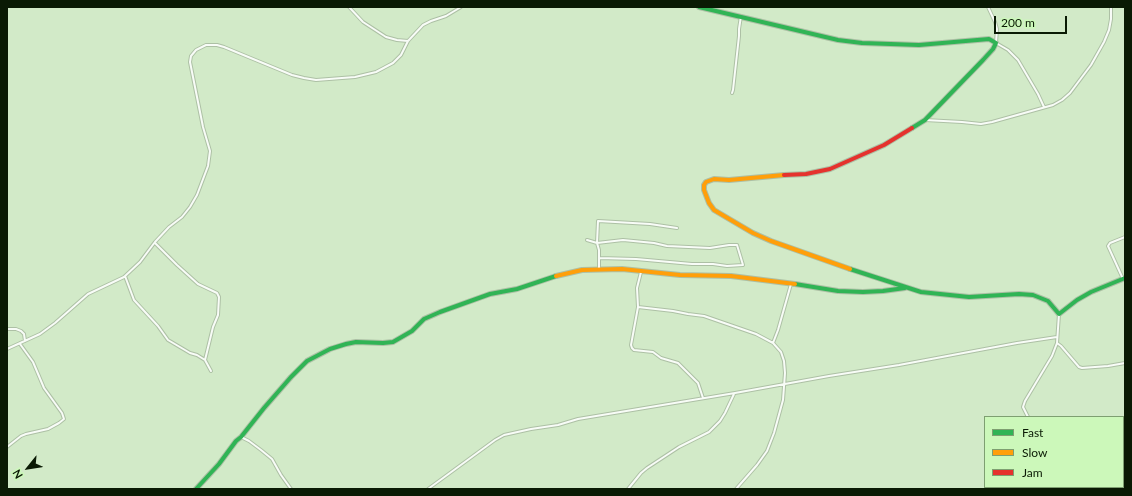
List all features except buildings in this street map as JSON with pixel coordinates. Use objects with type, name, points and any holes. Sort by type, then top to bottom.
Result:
[{"type":"main road","points":[[699,7],[838,40],[862,43],[919,45],[986,39],[992,40],[996,43],[993,49],[983,60],[925,120],[884,145],[830,169],[819,172],[729,180],[714,179],[706,182],[704,185],[704,190],[709,203],[714,210],[723,216],[753,233],[771,241],[907,288],[921,292],[969,297],[1019,294],[1033,295],[1048,301],[1059,314],[1091,292],[1124,279]]},
{"type":"main road","points":[[196,489],[219,464],[264,408],[307,361],[321,353],[341,345],[356,342],[393,342],[412,331],[418,323],[424,319],[490,294],[526,287],[565,273],[599,269],[622,269],[680,275],[731,276],[838,291],[863,292],[907,288]]},
{"type":"street","points":[[349,7],[364,22],[386,37],[408,41]]},
{"type":"street","points":[[7,349],[40,334],[48,329],[88,294],[125,276],[140,262],[169,227],[186,213],[197,195],[208,166],[210,151],[203,127],[190,62],[191,56],[196,50],[206,45],[224,46],[297,77],[323,80],[355,77],[369,74],[392,63],[399,57],[408,41],[419,29],[427,23],[443,17],[461,7]]},
{"type":"street","points":[[988,7],[996,22],[996,43],[1008,50],[1018,60],[1044,107]]},
{"type":"street","points":[[925,120],[981,124],[1053,105],[1062,100],[1070,93],[1091,65],[1104,42],[1109,30],[1111,7]]},
{"type":"street","points":[[732,93],[741,16]]},
{"type":"street","points":[[599,269],[599,250],[597,243],[598,221],[650,224],[677,228]]},
{"type":"street","points":[[1124,279],[1108,246],[1110,243],[1125,237]]},
{"type":"street","points":[[588,240],[597,243],[623,240],[654,243],[667,246],[710,248],[738,245],[743,265],[727,266],[636,259],[599,258]]},
{"type":"street","points":[[155,243],[198,284],[217,293],[219,297],[218,315],[213,327],[205,360]]},
{"type":"street","points":[[641,271],[637,288],[638,307],[632,348],[634,350],[653,352],[661,358],[678,363],[698,383],[703,398]]},
{"type":"street","points":[[125,276],[129,283],[134,300],[158,326],[167,339],[175,345],[205,360],[211,371]]},
{"type":"street","points":[[773,343],[791,284]]},
{"type":"street","points":[[638,307],[704,316],[747,330],[773,343],[783,356],[783,400],[769,448],[758,465],[736,489]]},
{"type":"street","points":[[1028,416],[1023,407],[1025,401],[1052,356],[1057,343],[1059,314]]},
{"type":"street","points":[[7,329],[21,331],[24,334],[25,341]]},
{"type":"street","points":[[428,489],[504,435],[578,420],[829,376],[932,360],[1017,343],[1057,337]]},
{"type":"street","points":[[1057,343],[1062,346],[1079,367],[1082,368],[1125,363]]},
{"type":"street","points":[[7,447],[20,436],[48,429],[64,419],[62,413],[44,388],[33,362],[20,344]]},
{"type":"street","points":[[628,489],[640,473],[647,468],[679,447],[709,432],[720,421],[734,393]]},
{"type":"street","points":[[241,437],[262,450],[272,460],[291,489]]},
{"type":"traffic: fast","points":[[699,7],[838,40],[862,43],[919,45],[989,39],[996,43],[993,49],[983,60],[925,120],[912,128]]},
{"type":"traffic: fast","points":[[850,269],[921,292],[969,297],[1019,294],[1033,295],[1048,301],[1059,314],[1077,300],[1091,292],[1125,278]]},
{"type":"traffic: fast","points":[[196,489],[219,464],[264,408],[307,361],[330,349],[346,344],[356,342],[393,342],[412,331],[424,319],[440,312],[490,294],[517,289],[556,276]]},
{"type":"traffic: fast","points":[[795,284],[838,291],[863,292],[905,288]]},
{"type":"traffic: slow","points":[[784,175],[729,180],[714,179],[706,182],[704,185],[704,190],[709,203],[714,210],[753,233],[771,241],[850,269]]},
{"type":"traffic: slow","points":[[556,276],[582,270],[622,269],[680,275],[731,276],[795,284]]},
{"type":"traffic: jam","points":[[784,175],[806,174],[830,169],[884,145],[912,128]]}]
